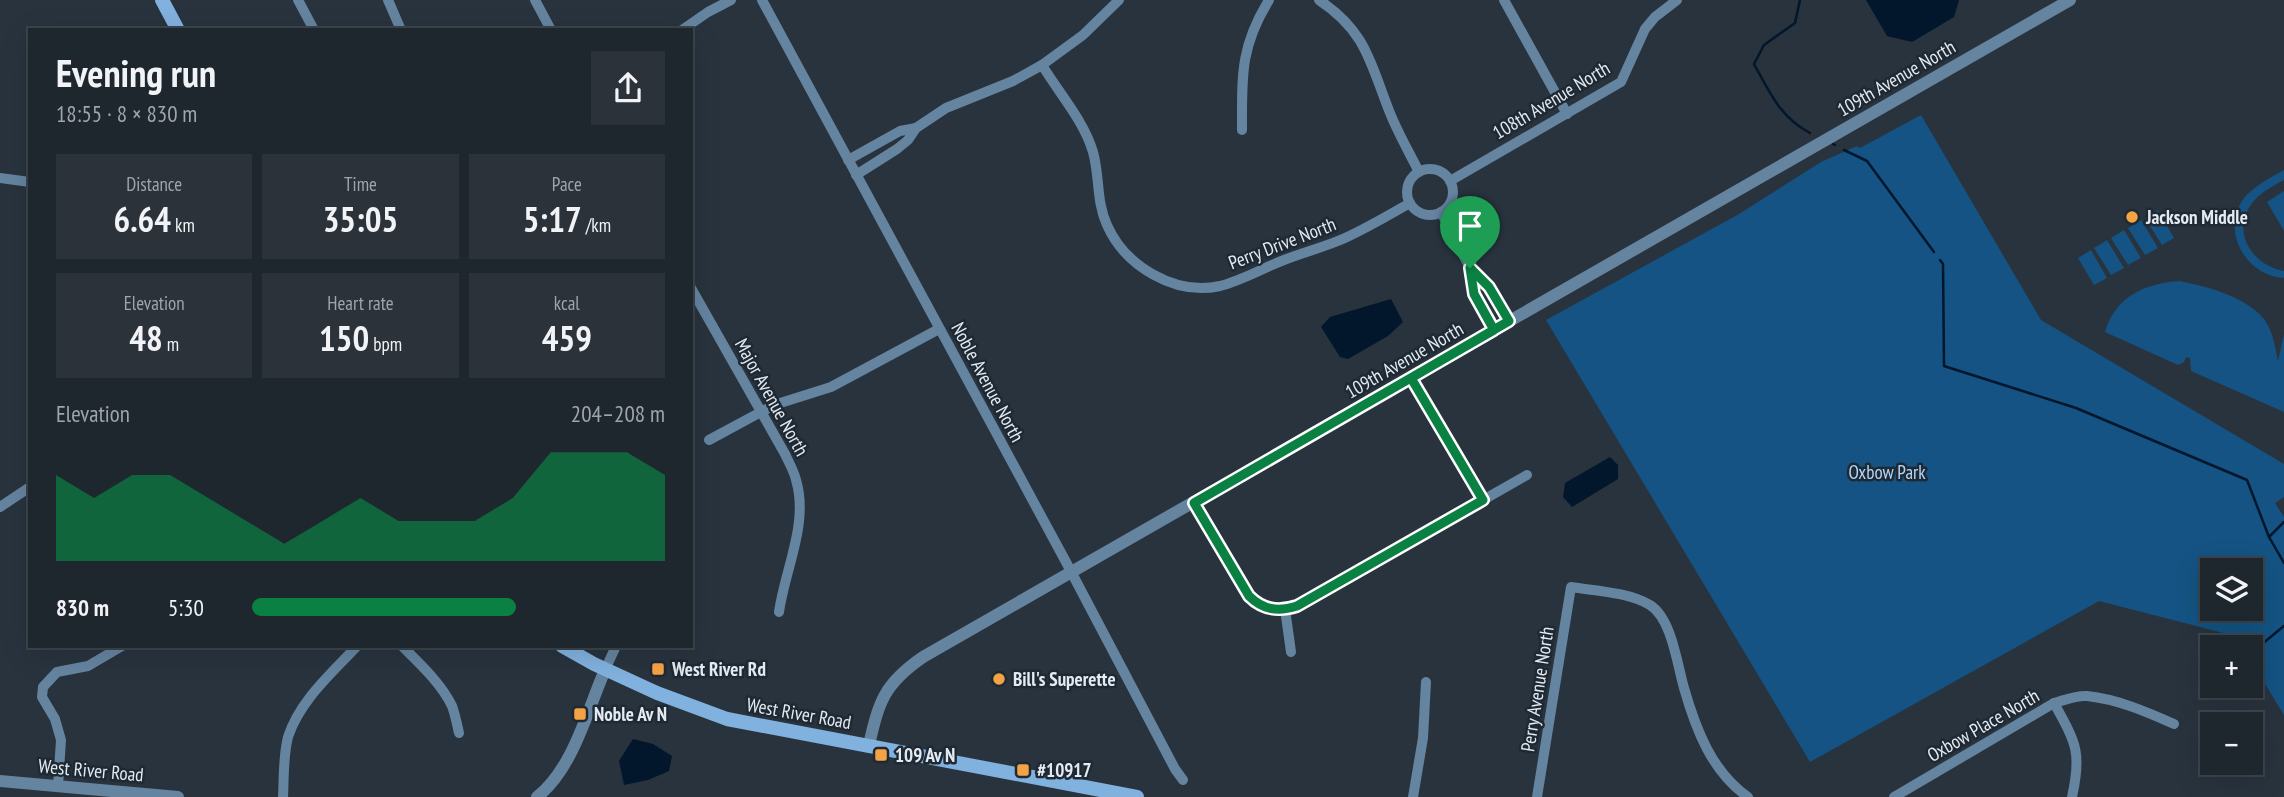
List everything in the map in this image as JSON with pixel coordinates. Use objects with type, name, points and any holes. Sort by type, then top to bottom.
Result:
[{"type":"main road","points":[[162,0],[177,28]]},
{"type":"main road","name":"West River Road","points":[[566,648],[606,670],[680,703],[727,719],[1137,797]]},
{"type":"street","points":[[298,0],[313,28]]},
{"type":"street","points":[[388,0],[400,28]]},
{"type":"street","points":[[535,0],[550,28]]},
{"type":"street","points":[[685,28],[731,0]]},
{"type":"street","name":"Noble Avenue North","points":[[762,0],[1183,780]]},
{"type":"street","points":[[856,175],[897,149],[908,140],[916,128],[946,108],[1013,81],[1042,65],[1083,35],[1119,0]]},
{"type":"street","points":[[1242,130],[1243,61],[1256,21],[1269,0]]},
{"type":"street","points":[[1319,0],[1337,12],[1360,39],[1373,65],[1391,116],[1419,172]]},
{"type":"street","points":[[1504,0],[1567,114]]},
{"type":"street","name":"108th Avenue North","points":[[1450,181],[1620,82],[1645,29],[1655,17],[1677,0]]},
{"type":"street","name":"109th Avenue North","points":[[869,745],[881,699],[904,670],[1071,571],[2070,0]]},
{"type":"street","name":"Perry Drive North","points":[[1042,65],[1088,138],[1094,154],[1100,207],[1115,240],[1130,260],[1172,282],[1196,287],[1218,286],[1245,278],[1283,260],[1345,239],[1410,203]]},
{"type":"street","points":[[848,160],[900,131],[916,128]]},
{"type":"street","points":[[1426,169],[1440,171],[1450,181],[1452,195],[1441,212],[1420,212],[1410,203],[1409,182],[1419,172],[1426,169]]},
{"type":"street","points":[[0,178],[28,183]]},
{"type":"street","points":[[1441,212],[1470,268],[1489,287],[1509,321]]},
{"type":"street","points":[[1470,268],[1474,294],[1494,330]]},
{"type":"street","name":"Major Avenue North","points":[[693,292],[785,454],[797,481],[800,524],[782,589],[779,612]]},
{"type":"street","points":[[709,440],[774,405],[831,387],[939,329]]},
{"type":"street","points":[[1411,378],[1483,500]]},
{"type":"street","points":[[1194,503],[1249,596],[1268,609],[1285,609],[1297,606],[1527,475]]},
{"type":"street","points":[[0,507],[28,488]]},
{"type":"street","name":"Perry Avenue North","points":[[1537,797],[1571,587],[1641,601],[1659,612],[1667,627],[1696,724],[1710,755],[1726,779],[1748,797]]},
{"type":"street","points":[[1285,609],[1291,652]]},
{"type":"street","points":[[58,786],[61,740],[55,719],[42,697],[43,687],[57,672],[88,666],[119,648]]},
{"type":"street","points":[[283,797],[286,749],[295,722],[313,694],[355,648]]},
{"type":"street","points":[[404,648],[446,696],[452,706],[459,733]]},
{"type":"street","points":[[537,797],[559,775],[569,757],[615,648]]},
{"type":"street","points":[[1413,797],[1423,738],[1426,682]]},
{"type":"street","name":"Oxbow Place North","points":[[1894,797],[2054,704],[2086,696],[2141,709],[2174,724]]},
{"type":"street","points":[[2054,704],[2077,747],[2078,761],[2072,797]]},
{"type":"street","name":"West River Road","points":[[0,781],[178,797]]},
{"type":"green space","name":"Oxbow Park","points":[[1921,115],[2041,320],[2284,464],[2284,497],[2275,503],[2284,517],[2284,715],[2263,681],[2263,635],[2231,635],[2099,601],[1810,762],[1546,320],[1739,214],[1821,162],[1857,146],[1860,148]]},
{"type":"green space","points":[[2284,170],[2284,180],[2256,198],[2246,213],[2243,224],[2244,235],[2254,254],[2262,262],[2284,271],[2284,278],[2270,275],[2248,261],[2236,237],[2235,224],[2237,211],[2244,198],[2257,186]]},
{"type":"green space","points":[[2284,191],[2284,231],[2267,202]]},
{"type":"green space","points":[[2158,210],[2174,238],[2162,245],[2145,218]]},
{"type":"green space","points":[[2141,220],[2158,248],[2145,255],[2128,228]]},
{"type":"green space","points":[[2124,230],[2141,258],[2128,265],[2111,238]]},
{"type":"green space","points":[[2107,240],[2124,268],[2111,275],[2094,248]]},
{"type":"green space","points":[[2091,250],[2107,278],[2094,285],[2078,258]]},
{"type":"green space","points":[[2180,281],[2236,298],[2256,311],[2270,329],[2278,361],[2284,334],[2284,412],[2191,371],[2190,358],[2186,357],[2184,362],[2178,365],[2105,332],[2116,310],[2133,294],[2155,285]]},
{"type":"shaded area","points":[[1866,0],[1959,0],[1954,17],[1912,42],[1887,36]]},
{"type":"shaded area","points":[[1391,299],[1403,322],[1388,336],[1348,359],[1340,357],[1321,327],[1330,317]]},
{"type":"shaded area","points":[[1610,457],[1618,465],[1618,479],[1572,507],[1563,497],[1565,483]]},
{"type":"shaded area","points":[[633,739],[653,744],[672,756],[669,771],[648,780],[624,785],[619,761]]},
{"type":"waterway","points":[[1800,0],[1795,23],[1764,45],[1754,64],[1783,112],[1810,133]]},
{"type":"waterway","points":[[1844,150],[1867,161],[1934,252]]},
{"type":"waterway","points":[[1940,260],[1943,264],[1944,366],[2076,408],[2247,480],[2269,537],[2284,563]]},
{"type":"waterway","points":[[2269,537],[2284,522]]},
{"type":"waterway","points":[[2263,643],[2284,626]]},
{"type":"place","name":"Jackson Middle","points":[[2132,217]]},
{"type":"place","name":"West River Rd","points":[[658,669]]},
{"type":"place","name":"Bill's Superette","points":[[999,679]]},
{"type":"place","name":"Noble Av N","points":[[580,714]]},
{"type":"place","name":"109 Av N","points":[[881,755]]},
{"type":"place","name":"#10917","points":[[1023,770]]},
{"type":"route","points":[[1470,268],[1474,294],[1494,330],[1194,503],[1249,596],[1261,606],[1282,610],[1297,606],[1483,500],[1411,378],[1509,321],[1489,287],[1470,268]]}]
